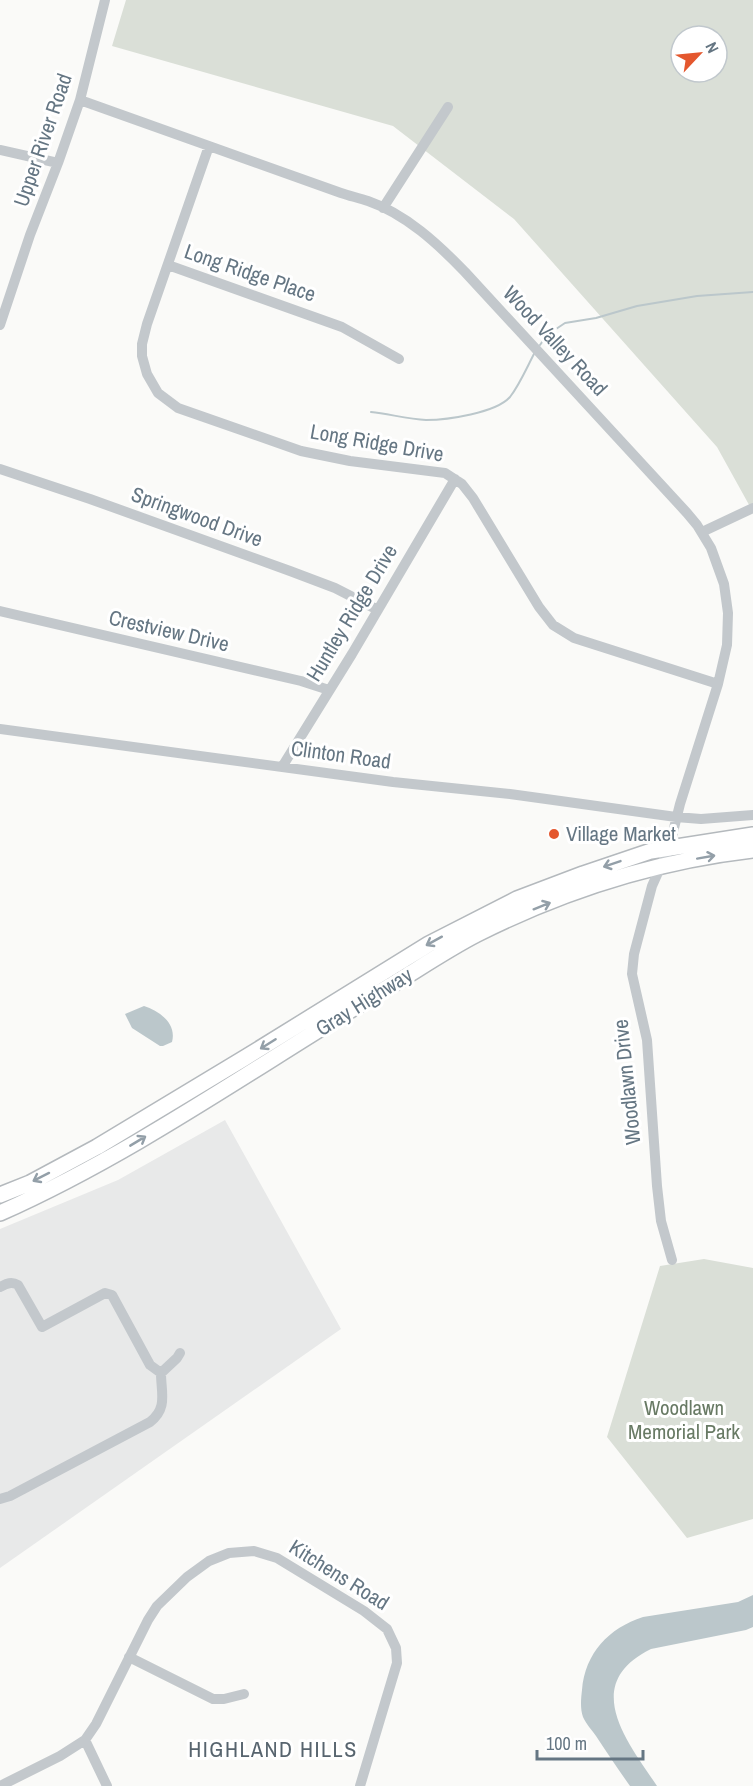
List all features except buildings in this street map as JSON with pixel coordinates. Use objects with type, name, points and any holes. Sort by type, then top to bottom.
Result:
[{"type":"highway","name":"Gray Highway","points":[[0,1195],[30,1183],[97,1147],[429,944],[517,899],[651,851],[753,836]]},
{"type":"highway","name":"Gray Highway","points":[[0,1213],[113,1156],[249,1076],[342,1015],[476,935],[584,889],[659,866],[753,850]]},
{"type":"street","name":"Upper River Road","points":[[0,325],[30,234],[80,100],[105,0]]},
{"type":"street","name":"Wood Valley Road","points":[[80,100],[341,194],[370,201],[426,235],[465,272],[679,504],[702,532],[718,564],[724,584],[728,613],[727,645],[718,684],[676,817],[669,848]]},
{"type":"street","points":[[382,208],[448,107]]},
{"type":"street","name":"Long Ridge Place","points":[[209,146],[168,265],[342,327],[399,359]]},
{"type":"street","points":[[0,150],[58,163]]},
{"type":"street","name":"Long Ridge Drive","points":[[168,265],[142,344],[142,356],[147,374],[158,393],[167,401],[178,408],[301,451],[350,461],[446,473],[473,498],[539,607],[553,625],[574,638],[718,684]]},
{"type":"street","name":"Springwood Drive","points":[[0,469],[335,588],[378,610]]},
{"type":"street","name":"Huntley Ridge Drive","points":[[282,766],[455,479]]},
{"type":"street","points":[[702,532],[753,508]]},
{"type":"street","name":"Crestview Drive","points":[[0,611],[301,681],[329,690]]},
{"type":"street","name":"Clinton Road","points":[[0,729],[392,782],[510,794],[676,817],[701,819],[753,815]]},
{"type":"street","name":"Woodlawn Drive","points":[[669,848],[652,886],[634,954],[632,974],[647,1040],[661,1221],[672,1260]]},
{"type":"street","points":[[0,1287],[14,1282],[18,1285],[42,1327],[105,1293],[109,1293],[150,1365],[161,1373]]},
{"type":"street","points":[[161,1373],[180,1353]]},
{"type":"street","points":[[0,1498],[10,1496],[150,1422],[161,1410],[163,1402],[161,1373]]},
{"type":"street","name":"Kitchens Road","points":[[0,1786],[60,1756],[85,1740],[96,1724],[148,1620],[157,1606],[187,1577],[209,1561],[229,1552],[254,1551],[277,1558],[364,1611],[387,1629],[396,1648],[397,1663],[392,1683],[360,1786]]},
{"type":"street","points":[[129,1657],[213,1699],[224,1700],[244,1694]]},
{"type":"street","points":[[85,1740],[107,1786]]},
{"type":"shaded area","points":[[144,1006],[166,1019],[172,1029],[172,1042],[160,1046],[132,1028],[125,1014]]},
{"type":"shaded area","points":[[225,1120],[341,1329],[0,1568],[0,1229],[118,1180]]},
{"type":"shaded area","points":[[753,1595],[753,1627],[651,1649],[630,1663],[618,1679],[614,1696],[616,1714],[633,1751],[657,1786],[630,1786],[582,1714],[584,1677],[594,1654],[610,1635],[643,1617],[738,1602]]},
{"type":"green space","points":[[126,0],[753,0],[753,512],[717,447],[514,219],[393,126],[112,46]]},
{"type":"green space","name":"Woodlawn Memorial Park","points":[[704,1259],[753,1268],[753,1519],[687,1538],[607,1437],[660,1266]]},
{"type":"waterway","points":[[540,345],[547,335],[565,323],[596,318],[637,306],[697,296],[753,292]]},
{"type":"waterway","points":[[371,412],[435,420],[458,417],[494,407],[510,397],[535,352]]},
{"type":"place","name":"Village Market","points":[[554,834]]},
{"type":"district","name":"HIGHLAND HILLS","points":[[273,1749]]}]
